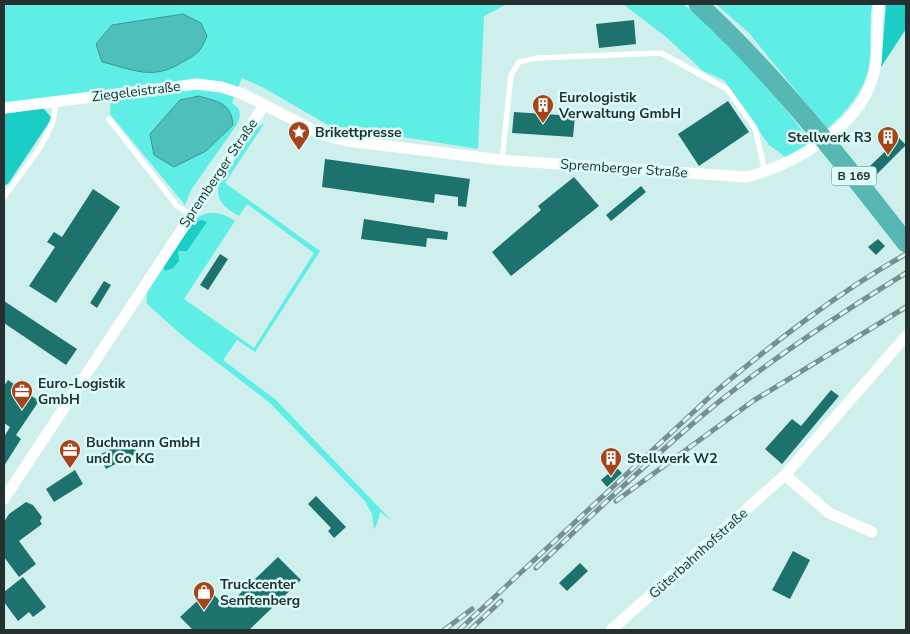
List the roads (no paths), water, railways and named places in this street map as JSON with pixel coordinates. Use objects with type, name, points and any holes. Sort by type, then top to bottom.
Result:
[{"type":"highway","name":"B 169","points":[[698,4],[736,39],[802,110],[906,243]]},
{"type":"street","name":"Spremberger Straße","points":[[5,492],[264,105],[323,135],[347,141],[502,160],[746,177],[766,172],[795,159],[845,122],[862,100],[872,81],[879,4]]},
{"type":"street","name":"Ziegeleistraße","points":[[4,108],[197,84],[221,87],[243,94],[264,105]]},
{"type":"street","name":"Güterbahnhofstraße","points":[[611,630],[785,475],[906,336]]},
{"type":"street","points":[[785,475],[829,513],[872,532]]},
{"type":"lane","points":[[502,160],[510,75],[518,62],[537,58],[661,53],[727,89],[755,128],[766,172]]},
{"type":"lane","points":[[4,197],[52,128],[57,112],[55,101]]},
{"type":"lane","points":[[108,119],[177,206],[190,214]]},
{"type":"railway","points":[[459,630],[715,392],[807,319],[855,285],[906,254]]},
{"type":"railway","points":[[536,568],[661,451],[728,394],[803,340],[906,273]]},
{"type":"railway","points":[[616,501],[753,401],[906,307]]},
{"type":"railway","points":[[470,630],[501,601]]},
{"type":"railway","points":[[444,630],[472,609]]},
{"type":"place","name":"Eurologistik Verwaltung GmbH","points":[[543,124]]},
{"type":"place","name":"Brikettpresse","points":[[299,151]]},
{"type":"place","name":"Stellwerk R3","points":[[888,156]]},
{"type":"place","name":"Euro-Logistik GmbH","points":[[22,410]]},
{"type":"place","name":"Buchmann GmbH und Co KG","points":[[70,469]]},
{"type":"place","name":"Stellwerk W2","points":[[611,477]]},
{"type":"place","name":"Truckcenter Senftenberg","points":[[204,611]]}]
